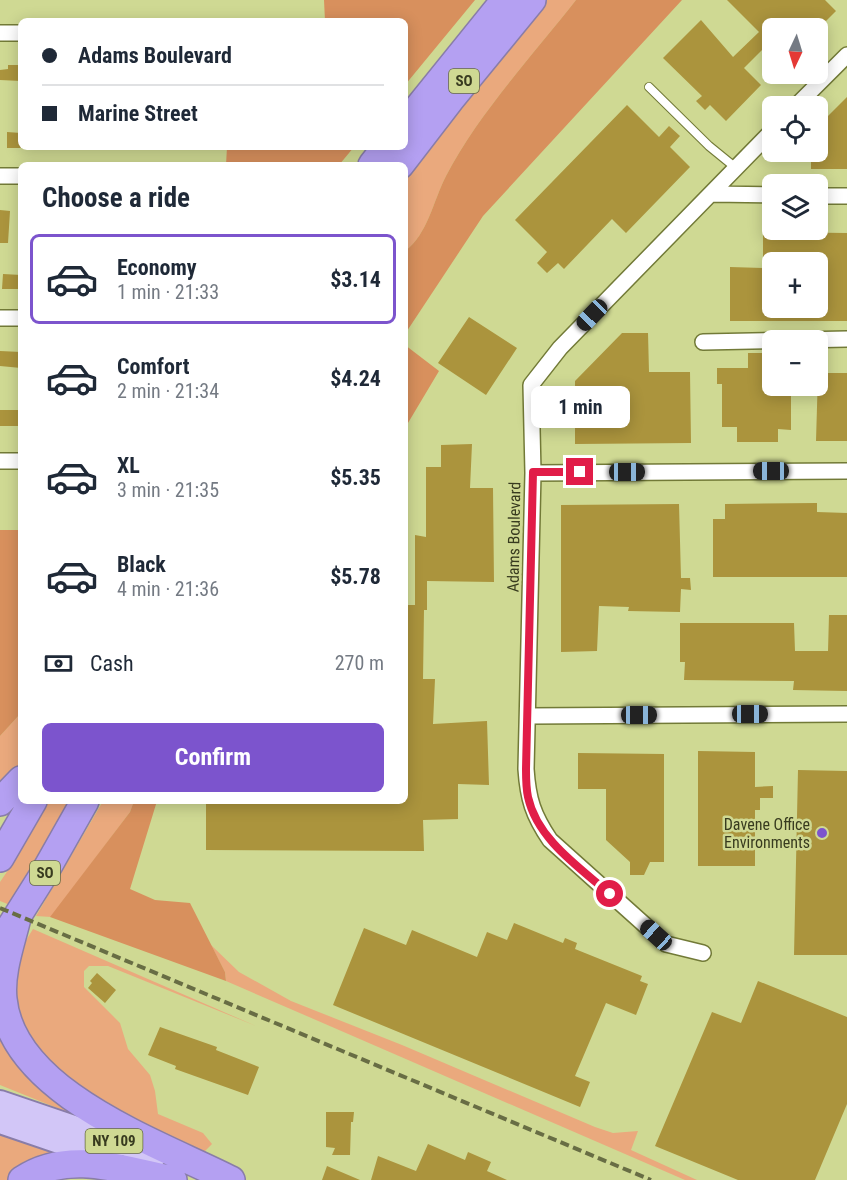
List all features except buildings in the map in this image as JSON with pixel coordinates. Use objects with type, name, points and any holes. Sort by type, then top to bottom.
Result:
[{"type":"highway","name":"SO","points":[[408,120],[505,0]]},
{"type":"highway","name":"SO","points":[[402,162],[478,64],[532,0]]},
{"type":"highway","points":[[374,162],[384,150]]},
{"type":"highway","points":[[0,802],[18,783]]},
{"type":"highway","points":[[0,858],[31,804]]},
{"type":"highway","name":"SO","points":[[0,942],[17,918],[83,804]]},
{"type":"highway","points":[[17,918],[2,993],[7,1020],[24,1054],[56,1084],[102,1116],[230,1180]]},
{"type":"highway","points":[[22,1180],[47,1168],[66,1163],[87,1163],[173,1180]]},
{"type":"main road","name":"NY 109","points":[[0,1102],[230,1180]]},
{"type":"main road","name":"NY 109","points":[[0,1122],[173,1180]]},
{"type":"street","points":[[0,33],[18,33]]},
{"type":"street","points":[[808,96],[840,69],[847,55]]},
{"type":"street","name":"Adams Boulevard","points":[[704,952],[666,944],[550,840],[537,821],[528,797],[526,769],[533,472],[531,385],[560,348],[762,141]]},
{"type":"street","points":[[0,176],[18,176]]},
{"type":"street","points":[[712,194],[762,195]]},
{"type":"street","points":[[828,196],[847,196]]},
{"type":"street","points":[[0,318],[18,318]]},
{"type":"street","points":[[703,342],[847,339]]},
{"type":"street","points":[[0,460],[18,461]]},
{"type":"street","points":[[533,472],[847,471]]},
{"type":"street","points":[[529,716],[847,714]]},
{"type":"lane","points":[[649,87],[709,146],[736,168]]},
{"type":"shaded area","points":[[324,0],[475,0],[408,81],[408,18],[325,18]]},
{"type":"shaded area","points":[[547,0],[576,0],[507,85],[474,130],[446,176],[425,226],[408,248],[408,171],[476,82]]},
{"type":"shaded area","points":[[576,0],[682,0],[483,216],[408,329],[408,248],[425,226],[446,176],[459,153],[507,85]]},
{"type":"shaded area","points":[[227,150],[352,150],[342,162],[226,162]]},
{"type":"shaded area","points":[[408,347],[439,371],[408,423]]},
{"type":"shaded area","points":[[0,530],[18,530],[18,716],[0,736]]},
{"type":"shaded area","points":[[18,716],[18,767],[0,788],[0,736]]},
{"type":"shaded area","points":[[42,804],[69,804],[10,905],[0,901],[0,882],[17,857],[15,852]]},
{"type":"shaded area","points":[[101,804],[133,804],[130,812],[51,917],[36,916]]},
{"type":"shaded area","points":[[133,804],[156,804],[130,889],[155,900],[190,903],[225,972],[226,981],[50,917],[130,812]]},
{"type":"shaded area","points":[[33,929],[256,1026],[108,966],[89,966],[84,971],[84,987],[120,1023],[128,1049],[150,1075],[158,1114],[203,1133],[212,1144],[201,1155],[156,1138],[53,1073],[11,1010],[22,947]]},
{"type":"shaded area","points":[[211,945],[239,972],[291,1001],[402,1045],[595,1127],[613,1133],[638,1131],[631,1150],[697,1180],[685,1180],[226,981],[225,972]]},
{"type":"shaded area","points":[[0,1015],[93,1116],[80,1122],[68,1117],[67,1112],[0,1085]]},
{"type":"shaded area","points":[[0,1128],[83,1156],[12,1180],[0,1180]]},
{"type":"railway","points":[[0,908],[651,1180]]},
{"type":"place","name":"Davene Office Environments","points":[[822,833]]},
{"type":"route","points":[[580,472],[533,472],[526,769],[528,797],[537,821],[550,840],[610,894]]}]
